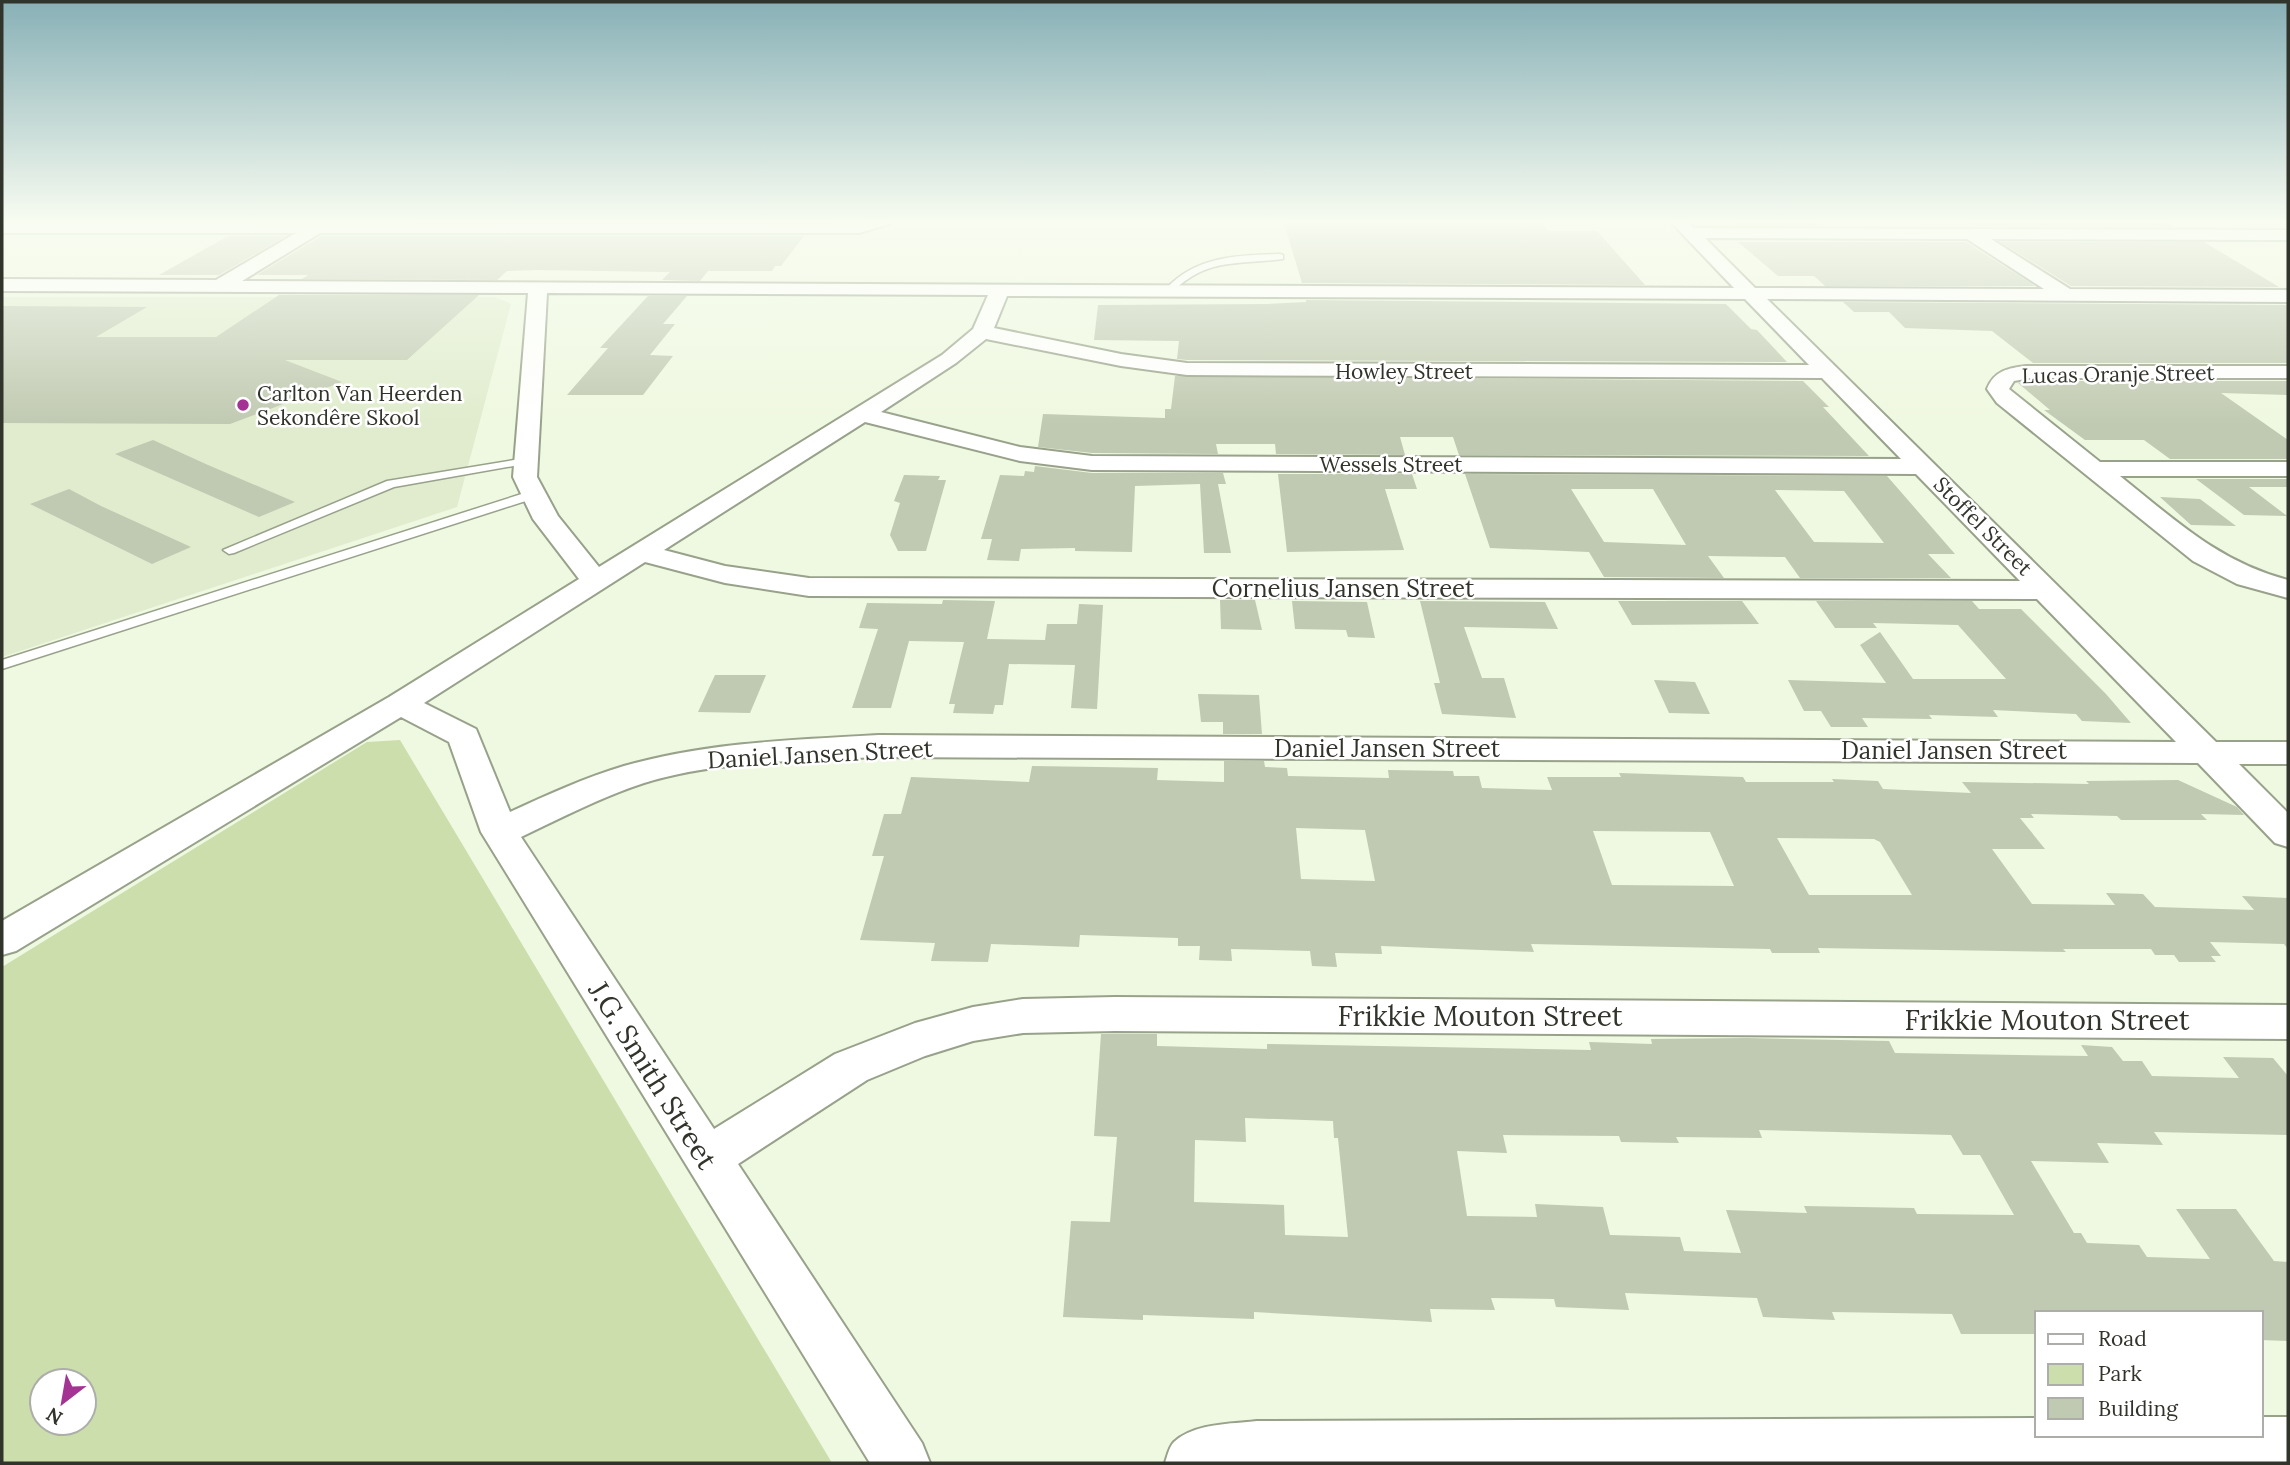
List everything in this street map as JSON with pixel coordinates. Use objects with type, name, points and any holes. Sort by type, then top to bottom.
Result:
[{"type":"street","points":[[538,288],[525,477],[531,495],[596,581]]},
{"type":"street","points":[[2,940],[400,704],[949,359],[982,332],[1001,288]]},
{"type":"street","points":[[1063,288],[2288,296]]},
{"type":"street","name":"Stoffel Street","points":[[1746,288],[2288,834]]},
{"type":"street","points":[[2055,288],[2064,294]]},
{"type":"street","name":"Howley Street","points":[[982,332],[1121,360],[1187,369],[1829,372]]},
{"type":"street","name":"Lucas Oranje Street","points":[[2096,469],[2005,398],[1998,388],[1999,382],[2010,375],[2032,372],[2288,372]]},
{"type":"street","name":"Wessels Street","points":[[862,414],[1020,454],[1092,463],[1925,467]]},
{"type":"street","points":[[2096,469],[2288,469]]},
{"type":"street","points":[[2096,469],[2203,555],[2222,567],[2247,578],[2288,589]]},
{"type":"street","name":"Cornelius Jansen Street","points":[[642,552],[715,574],[757,582],[809,587],[2048,590]]},
{"type":"street","name":"J.G. Smith Street","points":[[400,704],[464,736],[499,832],[902,1463]]},
{"type":"street","name":"Daniel Jansen Street","points":[[499,832],[635,775],[681,763],[730,756],[879,746],[2288,753]]},
{"type":"street","name":"Frikkie Mouton Street","points":[[707,1159],[851,1067],[915,1041],[973,1024],[1023,1016],[1129,1014],[2288,1022]]},
{"type":"street","points":[[1193,1463],[1205,1456],[1257,1449],[2288,1444]]},
{"type":"lane","points":[[229,550],[390,484],[526,461]]},
{"type":"lane","points":[[2,665],[531,495]]},
{"type":"shaded area","name":"Carlton Van Heerden Sekondêre Skool","points":[[2,297],[495,297],[511,304],[457,507],[2,657]]},
{"type":"green space","points":[[400,740],[832,1463],[2,1463],[2,967],[367,742]]},
{"type":"building","points":[[279,295],[479,295],[407,360],[285,360],[342,382],[230,424],[2,423],[2,306],[147,307],[96,337],[216,337]]},
{"type":"building","points":[[648,296],[687,296],[663,324],[675,324],[650,355],[673,356],[643,395],[567,395],[608,348],[600,348]]},
{"type":"building","points":[[1306,300],[1726,304],[1751,329],[1757,330],[1787,362],[1187,360],[1177,359],[1179,341],[1094,340],[1098,305],[1267,304]]},
{"type":"building","points":[[1843,302],[2288,305],[2288,363],[2033,363],[1992,331],[1905,328],[1889,312],[1854,312]]},
{"type":"building","points":[[1175,376],[1803,381],[1829,407],[1823,407],[1869,456],[1459,455],[1453,437],[1400,437],[1405,455],[1276,454],[1275,444],[1216,444],[1218,454],[1092,453],[1038,447],[1043,414],[1165,418],[1165,409],[1171,409]]},
{"type":"building","points":[[2288,381],[2288,395],[2221,393],[2288,440],[2288,459],[2170,459],[2144,440],[2085,440],[2044,410],[2050,410],[2018,383]]},
{"type":"building","points":[[153,440],[295,502],[259,517],[115,454]]},
{"type":"building","points":[[1035,466],[1092,473],[1223,473],[1226,484],[1218,484],[1231,553],[1204,553],[1200,484],[1135,486],[1132,552],[1075,551],[1075,548],[1021,549],[1019,561],[987,560],[992,539],[981,539],[1000,475],[1024,476],[1025,471],[1034,472]]},
{"type":"building","points":[[1278,474],[1412,474],[1417,489],[1385,489],[1404,550],[1287,552]]},
{"type":"building","points":[[1465,474],[1887,476],[1955,554],[1928,554],[1951,578],[1800,578],[1785,557],[1708,556],[1724,578],[1604,577],[1589,552],[1490,548]],"holes":[[[1571,489],[1653,489],[1686,545],[1604,542]],[[1775,490],[1844,491],[1884,543],[1814,542]]]},
{"type":"building","points":[[904,475],[940,476],[938,480],[946,480],[926,551],[898,551],[890,535],[900,503],[894,501]]},
{"type":"building","points":[[2196,479],[2288,479],[2288,487],[2249,487],[2287,516],[2244,515]]},
{"type":"building","points":[[69,489],[191,547],[152,564],[30,504]]},
{"type":"building","points":[[2160,497],[2200,499],[2236,526],[2191,525]]},
{"type":"building","points":[[943,600],[995,601],[987,639],[1045,640],[1047,624],[1077,624],[1079,604],[1103,605],[1097,709],[1071,708],[1075,665],[1009,664],[1003,705],[995,705],[993,714],[953,713],[955,704],[949,704],[964,642],[909,641],[891,708],[852,708],[878,629],[859,628],[867,603],[942,604]]},
{"type":"building","points":[[1220,600],[1255,600],[1262,630],[1221,629]]},
{"type":"building","points":[[1292,601],[1367,602],[1375,638],[1348,637],[1346,630],[1295,629]]},
{"type":"building","points":[[1420,601],[1545,602],[1558,629],[1464,627],[1482,678],[1504,678],[1516,718],[1442,714],[1434,683],[1440,683]]},
{"type":"building","points":[[1618,601],[1742,601],[1759,624],[1632,625]]},
{"type":"building","points":[[1816,601],[1972,601],[1979,609],[2021,609],[2106,694],[2131,723],[2082,721],[2076,714],[1993,710],[1998,717],[1929,715],[1932,719],[1862,718],[1868,727],[1831,727],[1821,711],[1804,711],[1788,680],[1886,683],[1860,645],[1880,632],[1913,679],[2006,679],[1958,625],[1873,623],[1877,628],[1835,628]]},
{"type":"building","points":[[715,675],[766,675],[750,713],[698,712]]},
{"type":"building","points":[[1654,680],[1695,682],[1710,714],[1669,713]]},
{"type":"building","points":[[1198,694],[1259,695],[1262,734],[1223,734],[1223,722],[1201,722]]},
{"type":"building","points":[[1224,761],[1264,761],[1265,767],[1287,768],[1288,776],[1389,778],[1388,770],[1453,771],[1454,776],[1479,776],[1482,788],[1552,790],[1547,777],[1621,777],[1619,773],[1743,777],[1746,782],[1834,782],[1832,779],[1878,781],[1883,789],[1971,793],[1962,782],[2089,784],[2086,781],[2178,780],[2237,807],[2244,815],[2201,814],[2207,820],[2121,820],[2117,816],[2031,814],[2034,818],[2020,818],[2045,849],[1992,849],[2032,904],[2115,905],[2106,893],[2143,894],[2155,907],[2254,910],[2242,896],[2288,898],[2288,949],[2284,944],[2210,942],[2221,956],[2211,956],[2216,962],[2179,962],[2174,955],[2155,955],[2151,949],[2063,949],[2066,952],[1818,948],[1820,953],[1772,953],[1770,949],[1531,944],[1534,952],[1381,946],[1382,954],[1335,953],[1337,967],[1312,966],[1310,951],[1231,949],[1232,961],[1199,960],[1200,946],[1178,946],[1178,938],[1080,935],[1079,947],[991,944],[988,962],[931,961],[935,943],[860,940],[884,856],[872,856],[884,814],[901,814],[911,777],[1029,782],[1032,766],[1098,767],[1158,768],[1157,780],[1224,782]],"holes":[[[1296,828],[1365,830],[1375,881],[1301,879]],[[1593,831],[1710,832],[1734,886],[1612,885]],[[1777,838],[1874,839],[1880,842],[1912,895],[1809,895]]]},
{"type":"building","points":[[1101,1034],[1157,1034],[1157,1046],[1267,1049],[1267,1044],[1591,1050],[1589,1042],[1652,1044],[1651,1039],[1747,1038],[1889,1041],[1895,1053],[2088,1056],[2081,1045],[2112,1047],[2123,1061],[2142,1061],[2152,1076],[2239,1078],[2223,1057],[2273,1058],[2288,1076],[2288,1135],[2154,1132],[2163,1145],[2097,1143],[2109,1163],[2031,1161],[2074,1233],[2081,1233],[2087,1243],[2139,1245],[2147,1257],[2210,1259],[2176,1209],[2236,1209],[2274,1261],[2288,1262],[2288,1341],[2262,1340],[2262,1311],[2035,1311],[2035,1334],[1961,1334],[1952,1314],[1832,1312],[1835,1320],[1763,1317],[1757,1298],[1625,1293],[1629,1310],[1556,1307],[1554,1299],[1491,1298],[1495,1310],[1430,1309],[1432,1322],[1254,1312],[1254,1319],[1143,1315],[1143,1320],[1063,1317],[1071,1221],[1110,1222],[1117,1137],[1094,1136]],"holes":[[[1245,1118],[1333,1121],[1334,1138],[1338,1138],[1348,1237],[1285,1235],[1284,1205],[1194,1202],[1195,1140],[1246,1142]],[[1759,1130],[1951,1135],[1963,1155],[1980,1155],[2014,1215],[1917,1214],[1914,1208],[1804,1206],[1807,1213],[1726,1210],[1741,1253],[1684,1251],[1680,1237],[1610,1235],[1603,1207],[1535,1204],[1537,1217],[1467,1216],[1457,1151],[1507,1153],[1503,1135],[1619,1136],[1621,1142],[1679,1143],[1676,1137],[1762,1138]]]},
{"type":"place","name":"Carlton Van Heerden Sekondêre Skool","points":[[243,405]]}]
